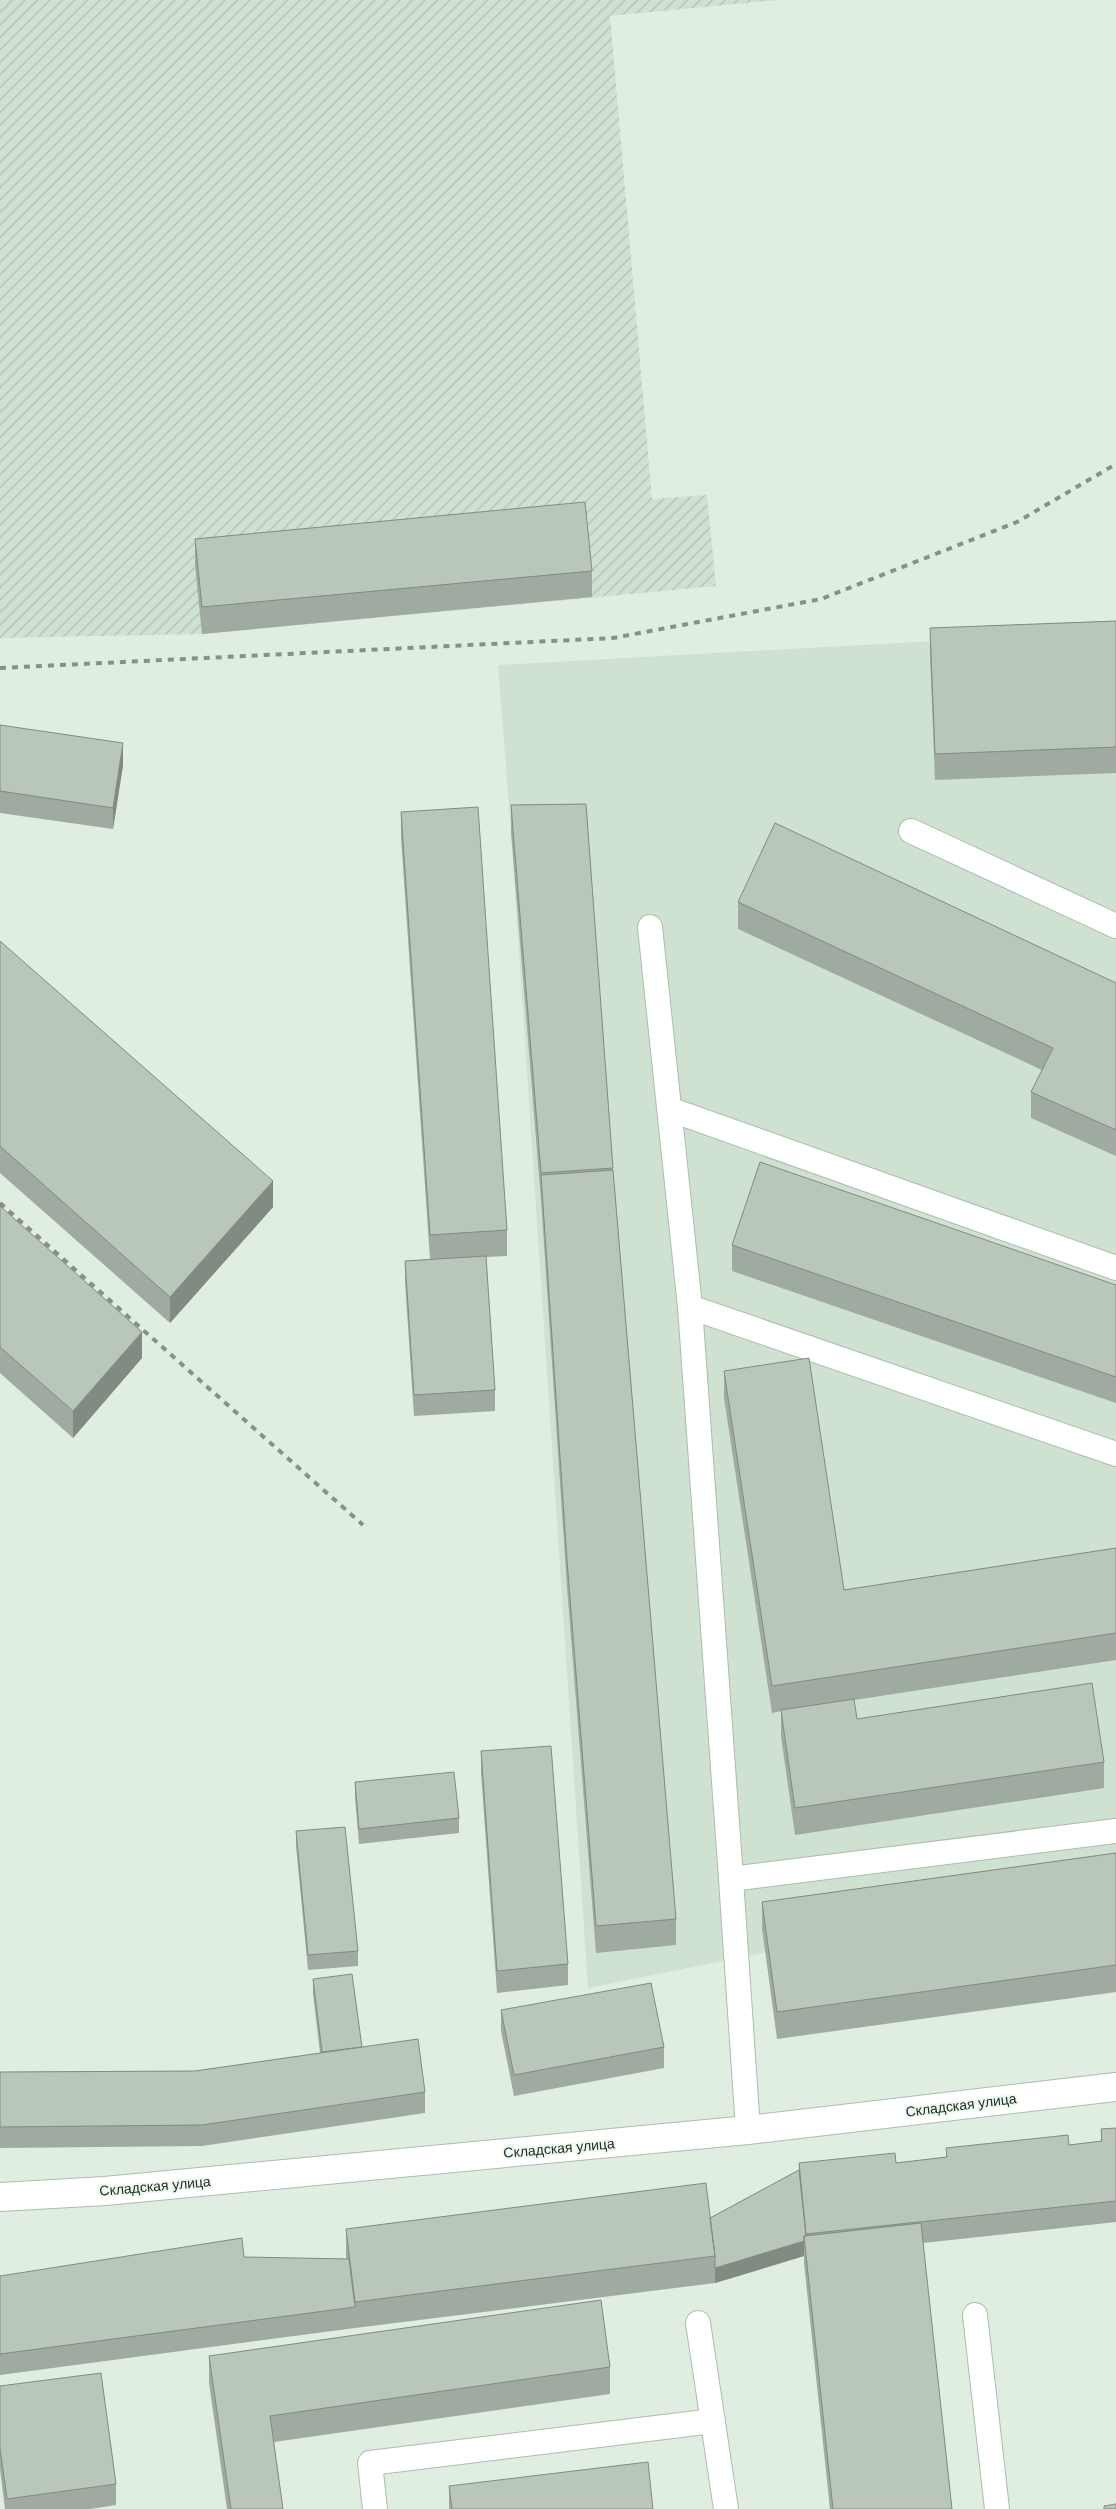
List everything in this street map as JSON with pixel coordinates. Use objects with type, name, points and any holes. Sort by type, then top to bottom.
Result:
[{"type":"street","name":"Складская улица","points":[[0,2197],[105,2191],[748,2130],[1116,2087]]},
{"type":"lane","points":[[911,831],[1116,926]]},
{"type":"lane","points":[[650,928],[690,1308],[748,2130]]},
{"type":"lane","points":[[669,1109],[1116,1268]]},
{"type":"lane","points":[[690,1308],[1116,1454]]},
{"type":"lane","points":[[731,1879],[1116,1831]]},
{"type":"lane","points":[[975,2315],[997,2509]]},
{"type":"lane","points":[[698,2322],[726,2509]]},
{"type":"lane","points":[[375,2509],[370,2463],[713,2421]]},
{"type":"shaded area","points":[[0,0],[778,0],[610,16],[652,499],[707,495],[716,586],[202,634],[0,638]]},
{"type":"shaded area","points":[[1116,631],[1116,1882],[588,1988],[511,832],[498,665]]},
{"type":"building","points":[[585,502],[592,571],[202,607],[195,539]]},
{"type":"building","points":[[1116,621],[1116,747],[935,754],[930,628]]},
{"type":"building","points":[[0,725],[123,743],[113,808],[0,791]]},
{"type":"building","points":[[586,804],[613,1168],[541,1173],[511,805]]},
{"type":"building","points":[[478,807],[507,1230],[430,1235],[401,812]]},
{"type":"building","points":[[775,823],[1116,983],[1116,1130],[1031,1092],[1053,1048],[738,902]]},
{"type":"building","points":[[0,941],[273,1181],[170,1297],[0,1146]]},
{"type":"building","points":[[760,1162],[1116,1285],[1116,1377],[732,1245]]},
{"type":"building","points":[[613,1170],[676,1919],[596,1926],[567,1560],[541,1175]]},
{"type":"building","points":[[0,1206],[142,1332],[73,1411],[0,1347]]},
{"type":"building","points":[[486,1256],[495,1390],[414,1395],[405,1261]]},
{"type":"building","points":[[809,1358],[844,1590],[1116,1548],[1116,1633],[772,1686],[724,1371]]},
{"type":"building","points":[[1092,1683],[1104,1762],[795,1808],[781,1710],[854,1699],[857,1719]]},
{"type":"building","points":[[551,1746],[568,1964],[497,1971],[481,1751]]},
{"type":"building","points":[[454,1772],[459,1818],[359,1829],[355,1782]]},
{"type":"building","points":[[345,1827],[358,1951],[308,1955],[296,1831]]},
{"type":"building","points":[[1116,1853],[1116,1965],[777,2012],[762,1902]]},
{"type":"building","points":[[352,1974],[362,2047],[322,2052],[313,1979]]},
{"type":"building","points":[[651,1983],[664,2047],[514,2075],[501,2010]]},
{"type":"building","points":[[418,2039],[425,2092],[202,2125],[0,2127],[0,2072],[195,2071]]},
{"type":"building","points":[[1116,2128],[1116,2201],[806,2234],[799,2163],[895,2153],[896,2163],[947,2157],[946,2148],[1068,2135],[1069,2145],[1102,2141],[1101,2129]]},
{"type":"building","points":[[799,2170],[806,2236],[804,2236],[804,2241],[715,2268],[710,2218]]},
{"type":"building","points":[[706,2183],[715,2256],[355,2302],[346,2229]]},
{"type":"building","points":[[921,2223],[952,2509],[833,2509],[804,2236]]},
{"type":"building","points":[[242,2238],[244,2257],[349,2259],[355,2307],[0,2354],[0,2276]]},
{"type":"building","points":[[601,2300],[610,2367],[270,2416],[283,2509],[231,2509],[209,2356]]},
{"type":"building","points":[[101,2373],[116,2484],[7,2499],[0,2448],[0,2386]]},
{"type":"building","points":[[648,2462],[653,2509],[452,2509],[449,2486]]},
{"type":"building","points":[[1116,2504],[1116,2509],[1104,2509],[1104,2506]]},
{"type":"railway","points":[[0,668],[613,638],[821,599],[1017,522],[1116,464]]},
{"type":"railway","points":[[0,1203],[363,1525]]}]
